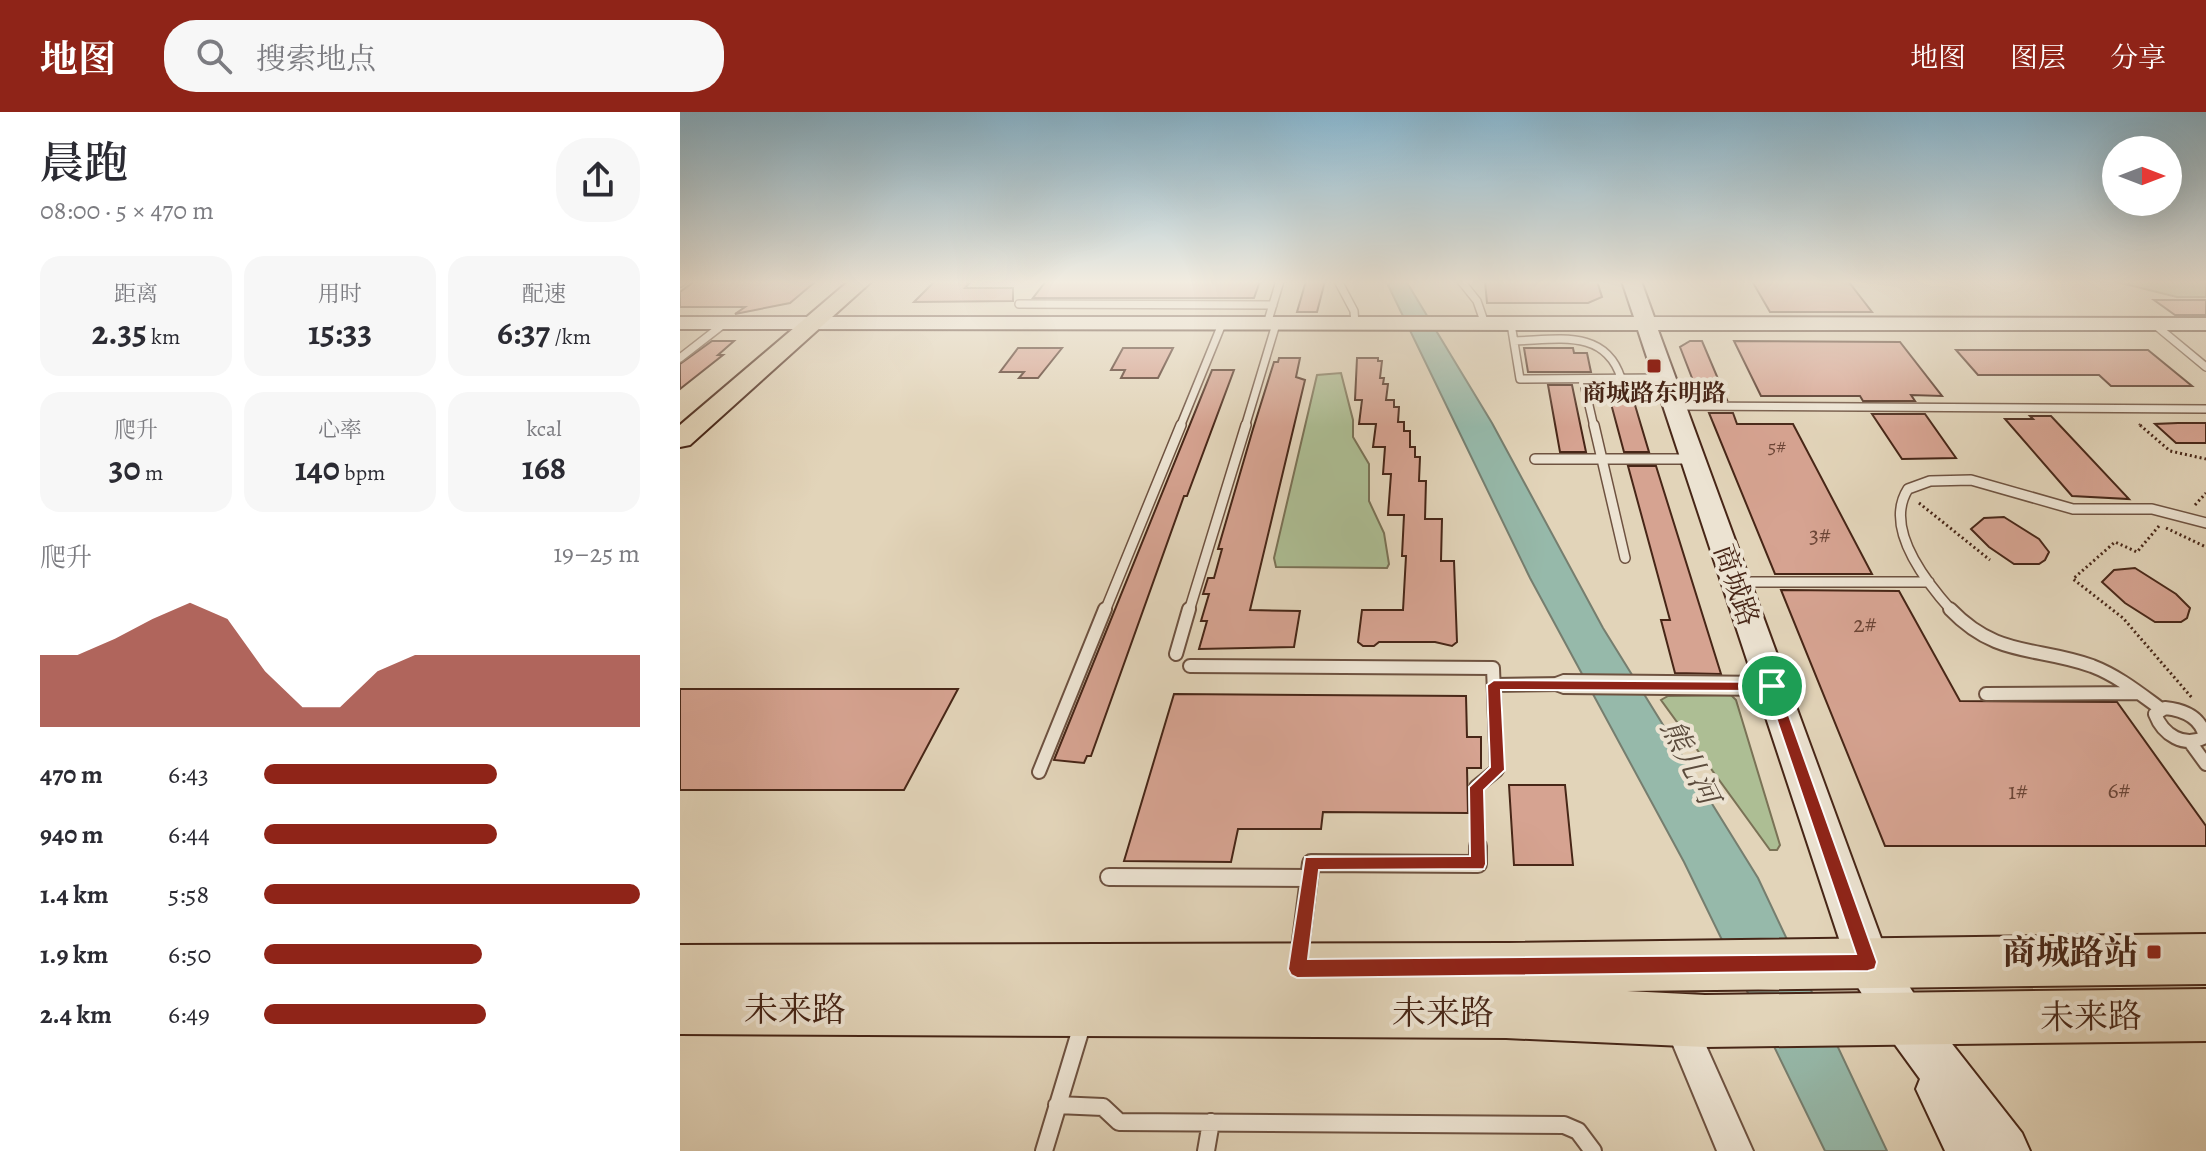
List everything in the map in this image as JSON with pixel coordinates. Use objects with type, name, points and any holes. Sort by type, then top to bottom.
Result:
[{"type":"main road","points":[[680,413],[793,329]]},
{"type":"main road","points":[[680,439],[795,329]]},
{"type":"main road","name":"未来路","points":[[680,970],[1297,969],[2206,959]]},
{"type":"main road","name":"未来路","points":[[680,1008],[1506,1012],[1692,1021],[2206,1015]]},
{"type":"street","points":[[1501,329],[1512,333],[1564,329]]},
{"type":"street","name":"商城路","points":[[1647,329],[1868,962],[1904,1019]]},
{"type":"street","points":[[1563,684],[1772,686]]},
{"type":"street","points":[[1904,1019],[1972,1151]]},
{"type":"street","points":[[1904,1019],[2004,1151]]},
{"type":"street","points":[[1692,1021],[1735,1151]]},
{"type":"lane","points":[[680,358],[717,329]]},
{"type":"lane","points":[[1039,772],[1220,329]]},
{"type":"lane","points":[[1176,654],[1268,329]]},
{"type":"lane","points":[[2161,329],[2206,367]]},
{"type":"lane","points":[[1621,378],[1615,358],[1598,346],[1512,333],[1520,379],[1621,378],[1669,392],[2206,409]]},
{"type":"lane","points":[[1585,388],[1625,558]]},
{"type":"lane","points":[[1535,459],[1693,459]]},
{"type":"lane","points":[[2161,709],[2097,668],[2068,659],[2019,651],[1982,636],[1958,618],[1929,582],[1905,536],[1898,507],[1908,489],[1938,478],[1976,479],[2073,509],[2154,509],[2206,523]]},
{"type":"lane","points":[[1736,582],[1929,582]]},
{"type":"lane","points":[[1190,666],[1493,668],[1497,770],[1476,787],[1478,864],[1311,863],[1297,969]]},
{"type":"lane","points":[[1494,685],[1563,684]]},
{"type":"lane","points":[[1986,694],[2138,693]]},
{"type":"lane","points":[[2174,708],[2201,719],[2205,737],[2190,742],[2177,739],[2160,727],[2155,714],[2161,709],[2174,708]]},
{"type":"lane","points":[[2190,742],[2206,764]]},
{"type":"lane","points":[[1109,877],[1309,878]]},
{"type":"lane","points":[[1044,1151],[1086,1010]]},
{"type":"lane","points":[[1057,1105],[1103,1107],[1119,1122],[1564,1125],[1578,1131],[1593,1151]]},
{"type":"lane","points":[[1206,1151],[1211,1122]]},
{"type":"path","points":[[2139,424],[2170,451],[2206,459]]},
{"type":"path","points":[[1919,503],[1990,560]]},
{"type":"path","points":[[2161,524],[2137,552],[2115,542],[2073,579],[2090,588],[2122,617],[2198,705]]},
{"type":"shaded area","points":[[1410,329],[1435,329],[1492,423],[1603,628],[1758,878],[1887,1151],[1825,1151],[1684,862],[1530,578]]},
{"type":"shaded area","points":[[1341,373],[1353,420],[1353,437],[1369,464],[1369,501],[1384,533],[1389,564],[1387,568],[1276,567],[1274,558],[1317,375]]},
{"type":"shaded area","points":[[1731,695],[1736,700],[1780,845],[1777,850],[1770,850],[1661,700],[1668,696]]},
{"type":"building","points":[[712,341],[734,341],[718,355],[723,355],[680,389],[680,364]]},
{"type":"building","points":[[1690,341],[1702,341],[1727,400],[1704,400],[1699,396],[1680,347]]},
{"type":"building","points":[[1734,341],[1900,342],[1942,396],[1911,395],[1915,401],[1863,401],[1860,396],[1761,396]]},
{"type":"building","points":[[1018,348],[1062,348],[1038,378],[1019,378],[1024,372],[1000,372]]},
{"type":"building","points":[[1123,348],[1173,348],[1158,378],[1121,378],[1125,370],[1111,370]]},
{"type":"building","points":[[1524,348],[1573,348],[1574,353],[1587,353],[1591,372],[1528,372]]},
{"type":"building","points":[[1956,350],[2148,350],[2192,386],[2111,386],[2099,375],[1978,375]]},
{"type":"building","points":[[1279,358],[1300,358],[1296,377],[1305,380],[1250,610],[1300,611],[1294,647],[1199,649],[1207,621],[1201,621],[1209,594],[1203,594],[1208,578],[1214,578],[1222,549],[1218,549],[1253,429],[1274,362],[1278,362]]},
{"type":"building","points":[[1357,358],[1378,358],[1382,361],[1380,378],[1384,378],[1383,384],[1388,384],[1386,400],[1394,400],[1394,407],[1399,407],[1398,422],[1404,422],[1404,431],[1410,431],[1410,447],[1415,447],[1415,457],[1420,457],[1419,481],[1426,481],[1425,519],[1442,519],[1441,561],[1454,561],[1457,642],[1452,646],[1435,642],[1379,642],[1374,646],[1363,646],[1358,642],[1362,610],[1403,610],[1406,556],[1402,556],[1404,515],[1388,515],[1391,474],[1383,474],[1385,447],[1373,447],[1376,424],[1359,424],[1362,400],[1355,400]]},
{"type":"building","points":[[1212,370],[1234,370],[1187,496],[1184,496],[1091,756],[1087,756],[1084,763],[1054,760]]},
{"type":"building","points":[[1548,385],[1572,385],[1586,452],[1560,452]]},
{"type":"building","points":[[1606,385],[1629,385],[1649,452],[1624,452]]},
{"type":"building","points":[[1709,413],[1733,413],[1737,424],[1793,424],[1872,574],[1775,574]]},
{"type":"building","points":[[1872,414],[1925,414],[1956,458],[1902,459]]},
{"type":"building","points":[[2030,416],[2051,416],[2129,499],[2072,496],[2005,419],[2033,419]]},
{"type":"building","points":[[2206,423],[2206,443],[2176,443],[2155,424]]},
{"type":"building","points":[[1628,466],[1656,466],[1721,674],[1675,673],[1661,620],[1670,620]]},
{"type":"building","points":[[2004,517],[2039,539],[2049,552],[2045,560],[2039,564],[2014,564],[1989,547],[1971,529],[1984,518]]},
{"type":"building","points":[[2135,568],[2176,594],[2190,608],[2187,618],[2181,622],[2155,622],[2125,603],[2102,582],[2114,570]]},
{"type":"building","points":[[1781,590],[1899,591],[1960,701],[2117,702],[2206,826],[2206,846],[1885,846]]},
{"type":"building","points":[[680,689],[958,689],[904,790],[680,790]]},
{"type":"building","points":[[1174,694],[1466,696],[1467,737],[1481,737],[1481,768],[1467,768],[1468,813],[1323,812],[1321,829],[1238,829],[1231,862],[1124,861]]},
{"type":"building","points":[[1509,785],[1565,785],[1573,865],[1514,865]]},
{"type":"place","name":"商城路东明路","points":[[1654,366]]},
{"type":"place","name":"商城路站","points":[[2154,952]]},
{"type":"route","points":[[1494,685],[1772,686],[1868,962],[1297,969],[1311,863],[1478,864],[1476,787],[1497,770],[1494,685]]},
{"type":"water label","name":"熊儿河","points":[[1690,762]]}]
